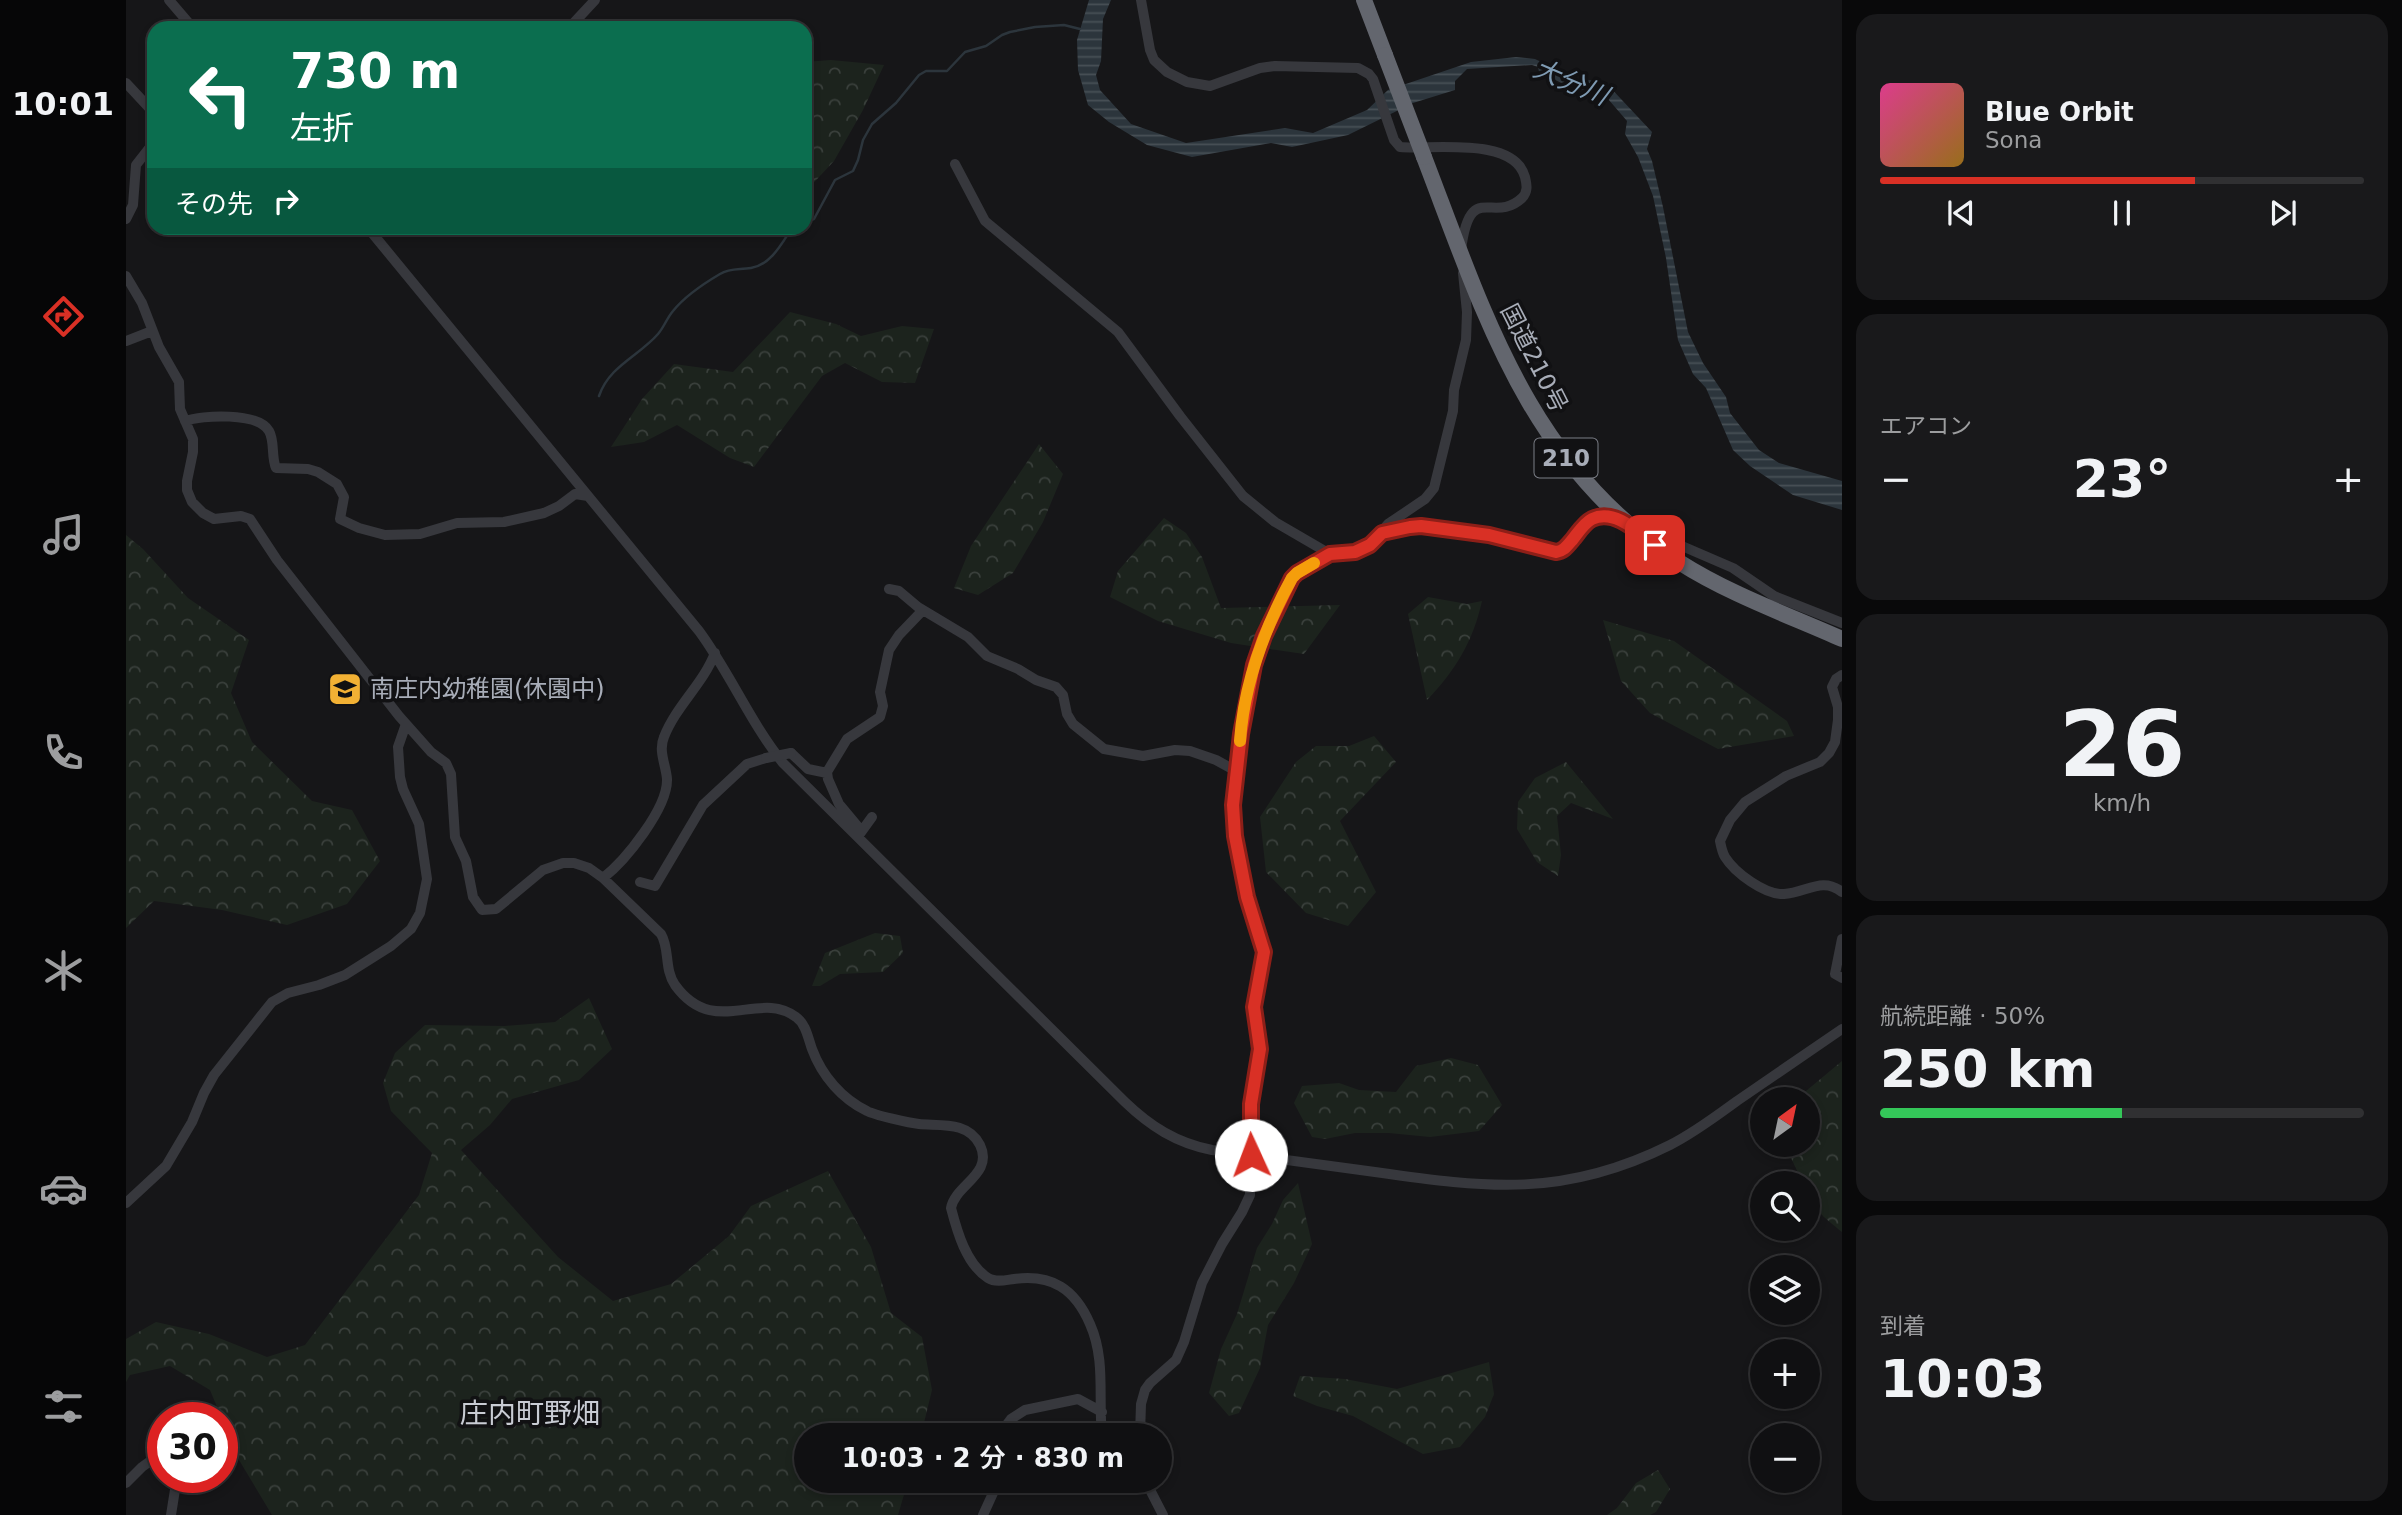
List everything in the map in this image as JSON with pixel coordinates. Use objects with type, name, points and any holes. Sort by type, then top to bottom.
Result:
[{"type":"highway","name":"国道210号","points":[[1364,0],[1498,344],[1543,427],[1592,489],[1655,545],[1695,571],[1842,639]]},
{"type":"street","points":[[169,0],[187,21]]},
{"type":"street","points":[[577,21],[595,0]]},
{"type":"street","points":[[955,164],[985,221],[1118,332],[1243,496],[1275,522],[1330,554],[1342,555],[1370,545],[1393,520],[1428,496],[1436,484],[1441,464],[1467,331],[1467,299],[1461,253],[1465,228],[1474,211],[1508,204],[1525,194],[1526,183],[1520,166],[1513,160],[1489,151],[1456,146],[1404,147],[1396,144],[1376,86],[1369,74],[1349,67],[1275,65],[1210,86],[1187,82],[1162,69],[1154,60],[1142,0]]},
{"type":"street","points":[[126,83],[147,106]]},
{"type":"street","points":[[126,162],[147,147]]},
{"type":"street","points":[[126,219],[134,204],[135,169],[147,150]]},
{"type":"street","points":[[374,235],[715,653],[774,752],[796,777],[859,835],[1138,1114],[1161,1131],[1188,1144],[1251,1155],[1475,1185],[1508,1186],[1566,1181],[1636,1160],[1672,1144],[1698,1129],[1842,1029]]},
{"type":"street","points":[[126,276],[142,303],[162,353],[177,377],[180,409],[194,443],[187,481],[187,491],[192,502],[202,513],[214,519],[242,516],[250,519],[284,569],[406,724],[431,752],[446,763],[450,771],[455,837],[466,861],[473,897],[482,909],[496,909],[543,870],[563,863],[583,865],[603,878],[663,937],[667,966],[673,981],[694,1004],[718,1012],[764,1008],[793,1014],[804,1027],[817,1061],[829,1080],[838,1091],[864,1110],[911,1122],[955,1126],[979,1142],[982,1152],[981,1166],[951,1203],[964,1247],[973,1262],[991,1280],[1047,1280],[1070,1293],[1083,1310],[1095,1339],[1100,1364],[1102,1423]]},
{"type":"street","points":[[126,341],[152,331]]},
{"type":"street","points":[[185,421],[228,416],[264,426],[270,435],[276,468],[308,469],[330,478],[342,490],[344,497],[340,519],[359,528],[385,535],[420,534],[463,522],[517,519],[552,510],[575,494],[588,496]]},
{"type":"street","points":[[1382,533],[1421,526],[1489,535],[1559,551],[1566,548],[1592,519],[1625,521],[1648,527],[1668,540],[1733,568],[1773,596],[1842,623]]},
{"type":"street","points":[[1140,1423],[1145,1390],[1176,1360],[1202,1283],[1247,1204],[1251,1185],[1251,1104],[1260,1049],[1254,1007],[1264,952],[1247,897],[1234,829],[1233,805],[1246,699],[1264,636],[1292,578],[1330,554]]},
{"type":"street","points":[[888,589],[899,591],[923,610],[968,637],[987,656],[1056,687],[1063,695],[1067,714],[1073,724],[1104,750],[1143,756],[1175,750],[1190,751],[1216,760],[1238,772]]},
{"type":"street","points":[[827,773],[845,742],[880,717],[883,706],[880,692],[888,650],[923,610]]},
{"type":"street","points":[[603,878],[621,862],[654,817],[663,799],[667,780],[661,749],[664,735],[704,676],[715,653]]},
{"type":"street","points":[[1842,675],[1832,687],[1838,707],[1838,720],[1835,742],[1829,753],[1819,762],[1786,776],[1745,802],[1720,841],[1725,858],[1734,868],[1770,892],[1782,895],[1826,885],[1842,892]]},
{"type":"street","points":[[126,1203],[166,1166],[188,1129],[214,1075],[272,1002],[288,993],[345,975],[391,946],[411,929],[420,914],[427,880],[419,824],[400,777],[398,747],[406,724]]},
{"type":"street","points":[[640,882],[655,886],[703,805],[747,764],[790,753],[808,769],[827,773]]},
{"type":"street","points":[[827,773],[839,804],[859,828],[859,835]]},
{"type":"street","points":[[859,835],[872,817]]},
{"type":"street","points":[[1842,939],[1835,974],[1842,978]]},
{"type":"street","points":[[1008,1423],[1025,1409],[1078,1399],[1102,1412]]},
{"type":"street","points":[[126,1483],[147,1463]]},
{"type":"street","points":[[171,1515],[174,1493]]},
{"type":"street","points":[[983,1515],[993,1493]]},
{"type":"street","points":[[1152,1493],[1163,1515]]},
{"type":"green space","points":[[831,60],[884,65],[863,110],[834,161],[812,185],[812,61]]},
{"type":"green space","points":[[790,312],[836,324],[861,336],[902,326],[934,329],[915,383],[882,382],[845,363],[822,376],[754,467],[730,458],[677,425],[644,442],[611,447],[642,399],[674,364],[733,372]]},
{"type":"green space","points":[[1039,444],[1063,474],[1043,522],[1013,573],[978,595],[954,588],[971,546]]},
{"type":"green space","points":[[1164,518],[1186,533],[1202,557],[1221,608],[1340,605],[1304,654],[1231,643],[1158,621],[1110,597],[1118,571]]},
{"type":"green space","points":[[126,535],[143,549],[188,598],[249,640],[231,693],[252,742],[312,801],[352,810],[380,861],[347,904],[287,925],[222,910],[154,901],[126,928]]},
{"type":"green space","points":[[1428,597],[1467,604],[1482,601],[1474,629],[1462,654],[1447,678],[1427,700],[1408,614]]},
{"type":"green space","points":[[1603,620],[1674,641],[1787,721],[1794,736],[1718,749],[1650,713],[1621,681]]},
{"type":"green space","points":[[1374,736],[1396,762],[1340,821],[1376,892],[1348,926],[1306,913],[1266,872],[1260,817],[1296,762],[1316,746],[1349,746]]},
{"type":"green space","points":[[1566,762],[1613,819],[1571,803],[1557,816],[1561,855],[1558,876],[1537,862],[1517,829],[1518,802],[1535,778]]},
{"type":"green space","points":[[875,933],[900,936],[903,953],[883,972],[840,974],[820,986],[812,986],[825,953]]},
{"type":"green space","points":[[589,998],[612,1049],[579,1080],[512,1099],[490,1125],[461,1150],[558,1257],[613,1301],[671,1284],[729,1236],[751,1206],[828,1171],[871,1247],[891,1313],[922,1337],[932,1390],[924,1423],[794,1423],[794,1493],[904,1493],[898,1515],[272,1515],[238,1458],[238,1402],[215,1402],[210,1390],[170,1366],[130,1375],[126,1382],[126,1339],[156,1322],[209,1334],[267,1357],[305,1345],[419,1195],[432,1153],[391,1111],[383,1083],[395,1053],[425,1025],[505,1026],[555,1022]]},
{"type":"green space","points":[[1451,1058],[1478,1065],[1502,1105],[1479,1131],[1430,1137],[1355,1133],[1325,1139],[1312,1137],[1294,1103],[1302,1086],[1339,1083],[1359,1090],[1396,1092],[1416,1066]]},
{"type":"green space","points":[[1842,1061],[1842,1232],[1820,1212],[1820,1171],[1797,1171],[1790,1157],[1820,1157],[1820,1087],[1811,1087]]},
{"type":"green space","points":[[1298,1183],[1312,1244],[1294,1283],[1268,1325],[1260,1368],[1239,1413],[1229,1416],[1209,1393],[1221,1349],[1237,1314],[1257,1248],[1283,1200]]},
{"type":"green space","points":[[1489,1362],[1494,1394],[1485,1417],[1460,1447],[1423,1454],[1353,1416],[1293,1396],[1300,1376],[1345,1379],[1397,1389]]},
{"type":"green space","points":[[1658,1470],[1670,1489],[1656,1512],[1650,1515],[1607,1515],[1617,1508],[1636,1483]]},
{"type":"water","name":"大分川","points":[[1089,0],[1111,0],[1103,19],[1101,61],[1096,75],[1100,90],[1131,124],[1186,143],[1285,128],[1313,133],[1367,110],[1388,90],[1471,62],[1516,57],[1535,59],[1572,77],[1606,83],[1652,132],[1647,149],[1663,207],[1688,332],[1703,363],[1726,397],[1730,413],[1759,450],[1779,463],[1842,481],[1842,510],[1793,495],[1750,466],[1733,450],[1706,388],[1693,374],[1678,340],[1666,258],[1653,196],[1638,157],[1625,134],[1627,121],[1602,92],[1574,89],[1539,72],[1538,67],[1532,65],[1467,69],[1455,81],[1455,90],[1413,103],[1348,135],[1292,147],[1271,143],[1192,157],[1147,145],[1109,122],[1088,105],[1078,70],[1077,40]]},
{"type":"waterway","points":[[812,220],[835,180],[853,171],[863,140],[872,124],[896,103],[919,75],[926,71],[947,71],[965,52],[986,46],[1010,32],[1064,25],[1080,29]]},
{"type":"waterway","points":[[599,396],[617,369],[658,334],[673,311],[689,295],[724,272],[764,263],[787,235]]},
{"type":"slow traffic","points":[[1240,741],[1246,699],[1264,636],[1292,578],[1314,563]]},
{"type":"place","name":"南庄内幼稚園(休園中)","points":[[345,689]]},
{"type":"district","name":"庄内町野畑","points":[[530,1413]]},
{"type":"route","points":[[1251,1155],[1249,1125],[1260,1049],[1254,1007],[1264,952],[1247,897],[1235,836],[1233,805],[1246,699],[1254,665],[1264,636],[1292,578],[1330,554],[1342,555],[1361,550],[1382,533],[1410,527],[1433,527],[1489,535],[1556,552],[1566,548],[1588,522],[1598,517],[1625,521],[1655,545]]}]
